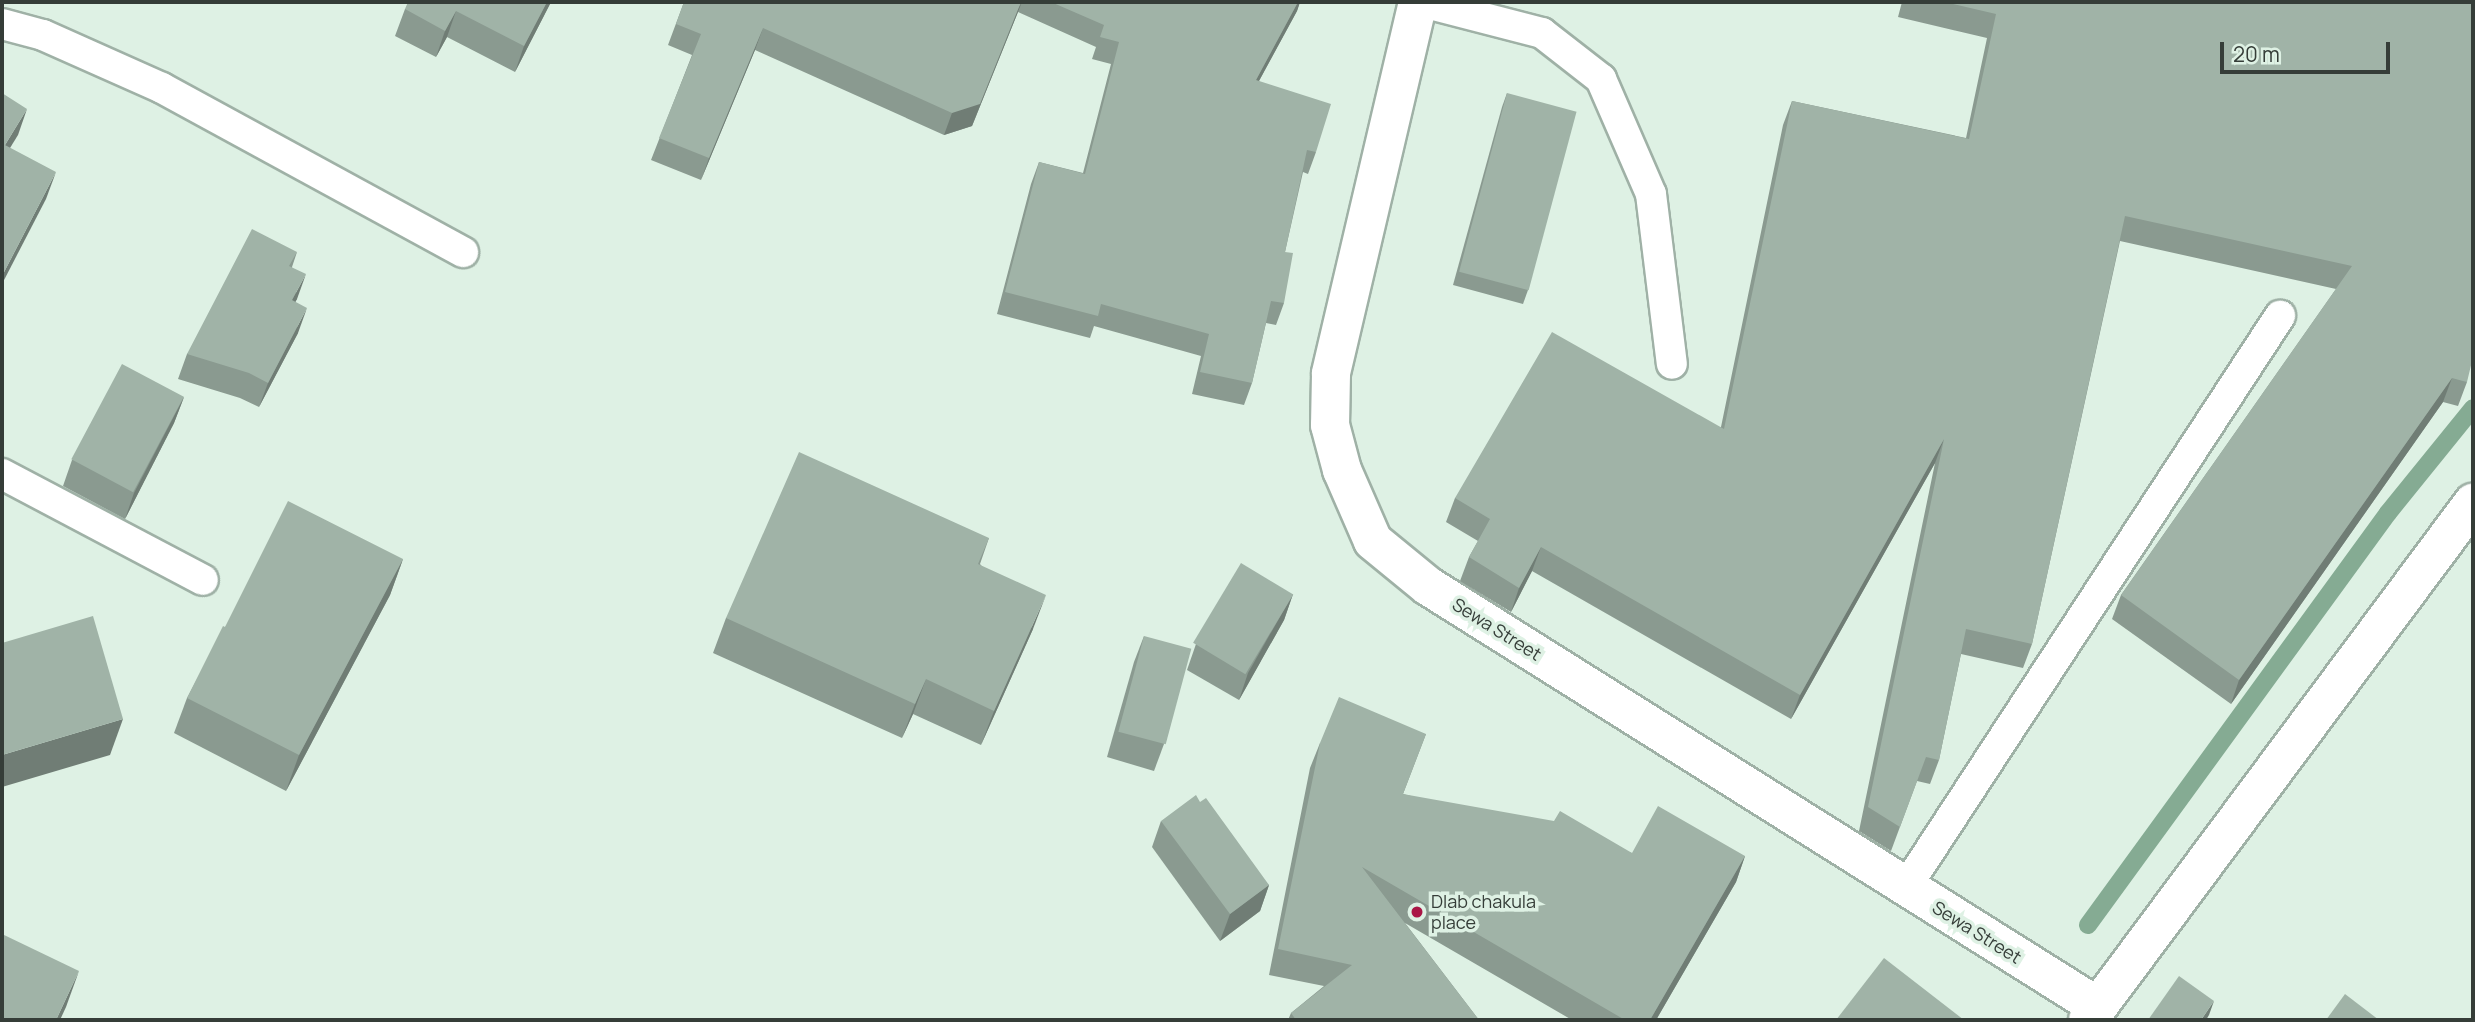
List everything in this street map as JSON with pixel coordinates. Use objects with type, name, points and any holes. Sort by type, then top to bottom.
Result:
[{"type":"street","name":"Sewa Street","points":[[1420,2],[1331,374],[1330,425],[1342,470],[1373,541],[1428,586],[1906,887],[2093,1014],[2460,544],[2473,503]]},
{"type":"lane","points":[[1420,2],[1542,33],[1601,79],[1651,194],[1672,364]]},
{"type":"lane","points":[[2,24],[43,35],[162,88],[463,252]]},
{"type":"lane","points":[[1906,887],[2280,316]]},
{"type":"lane","points":[[2,474],[203,580]]},
{"type":"building","points":[[408,2],[547,2],[524,46],[456,11],[445,31],[405,9]]},
{"type":"building","points":[[684,2],[1021,2],[980,104],[952,113],[763,28],[709,158],[659,138],[701,34],[676,24]]},
{"type":"building","points":[[1051,2],[1298,2],[1256,80],[1331,104],[1316,152],[1307,150],[1285,252],[1293,253],[1284,303],[1271,301],[1252,383],[1200,372],[1209,334],[1101,304],[1098,316],[1005,292],[1039,162],[1085,174],[1119,42],[1100,37],[1104,25]]},
{"type":"building","points":[[1945,2],[2473,2],[2473,357],[2467,382],[2452,378],[2239,680],[2121,595],[2352,266],[2125,216],[2032,644],[1966,629],[1939,760],[1926,757],[1900,827],[1868,807],[1944,439],[1800,695],[1541,547],[1519,588],[1469,557],[1490,519],[1455,498],[1552,332],[1724,429],[1792,101],[1969,139],[1996,14]]},
{"type":"building","points":[[2,93],[27,109],[5,145],[56,172],[2,276]]},
{"type":"building","points":[[1507,93],[1577,112],[1529,290],[1459,272]]},
{"type":"building","points":[[252,229],[297,252],[289,266],[306,274],[292,300],[307,308],[268,383],[249,373],[187,354]]},
{"type":"building","points":[[122,364],[184,397],[133,492],[71,459]]},
{"type":"building","points":[[799,452],[989,538],[978,564],[1046,595],[994,711],[926,679],[915,704],[726,618]]},
{"type":"building","points":[[288,501],[403,559],[299,755],[187,698]]},
{"type":"building","points":[[1241,563],[1293,594],[1245,674],[1193,643]]},
{"type":"building","points":[[93,616],[123,719],[2,755],[2,643]]},
{"type":"building","points":[[1144,636],[1191,649],[1166,744],[1118,732]]},
{"type":"building","points":[[1339,697],[1426,734],[1403,794],[1554,821],[1560,811],[1632,853],[1658,806],[1745,856],[1650,1020],[1625,1020],[1362,867],[1479,1020],[1296,1020],[1291,1013],[1352,965],[1278,949],[1320,743]]},
{"type":"building","points":[[1196,795],[1200,802],[1206,798],[1269,885],[1230,914],[1161,821]]},
{"type":"building","points":[[2,934],[79,971],[56,1020],[2,1020]]},
{"type":"building","points":[[1884,958],[1964,1020],[1836,1020]]},
{"type":"building","points":[[2179,976],[2214,1001],[2201,1020],[2148,1020]]},
{"type":"building","points":[[2345,994],[2379,1020],[2326,1020]]},
{"type":"waterway","points":[[2088,925],[2388,513],[2473,408]]},
{"type":"place","name":"Dlab chakula place","points":[[1417,912]]}]
